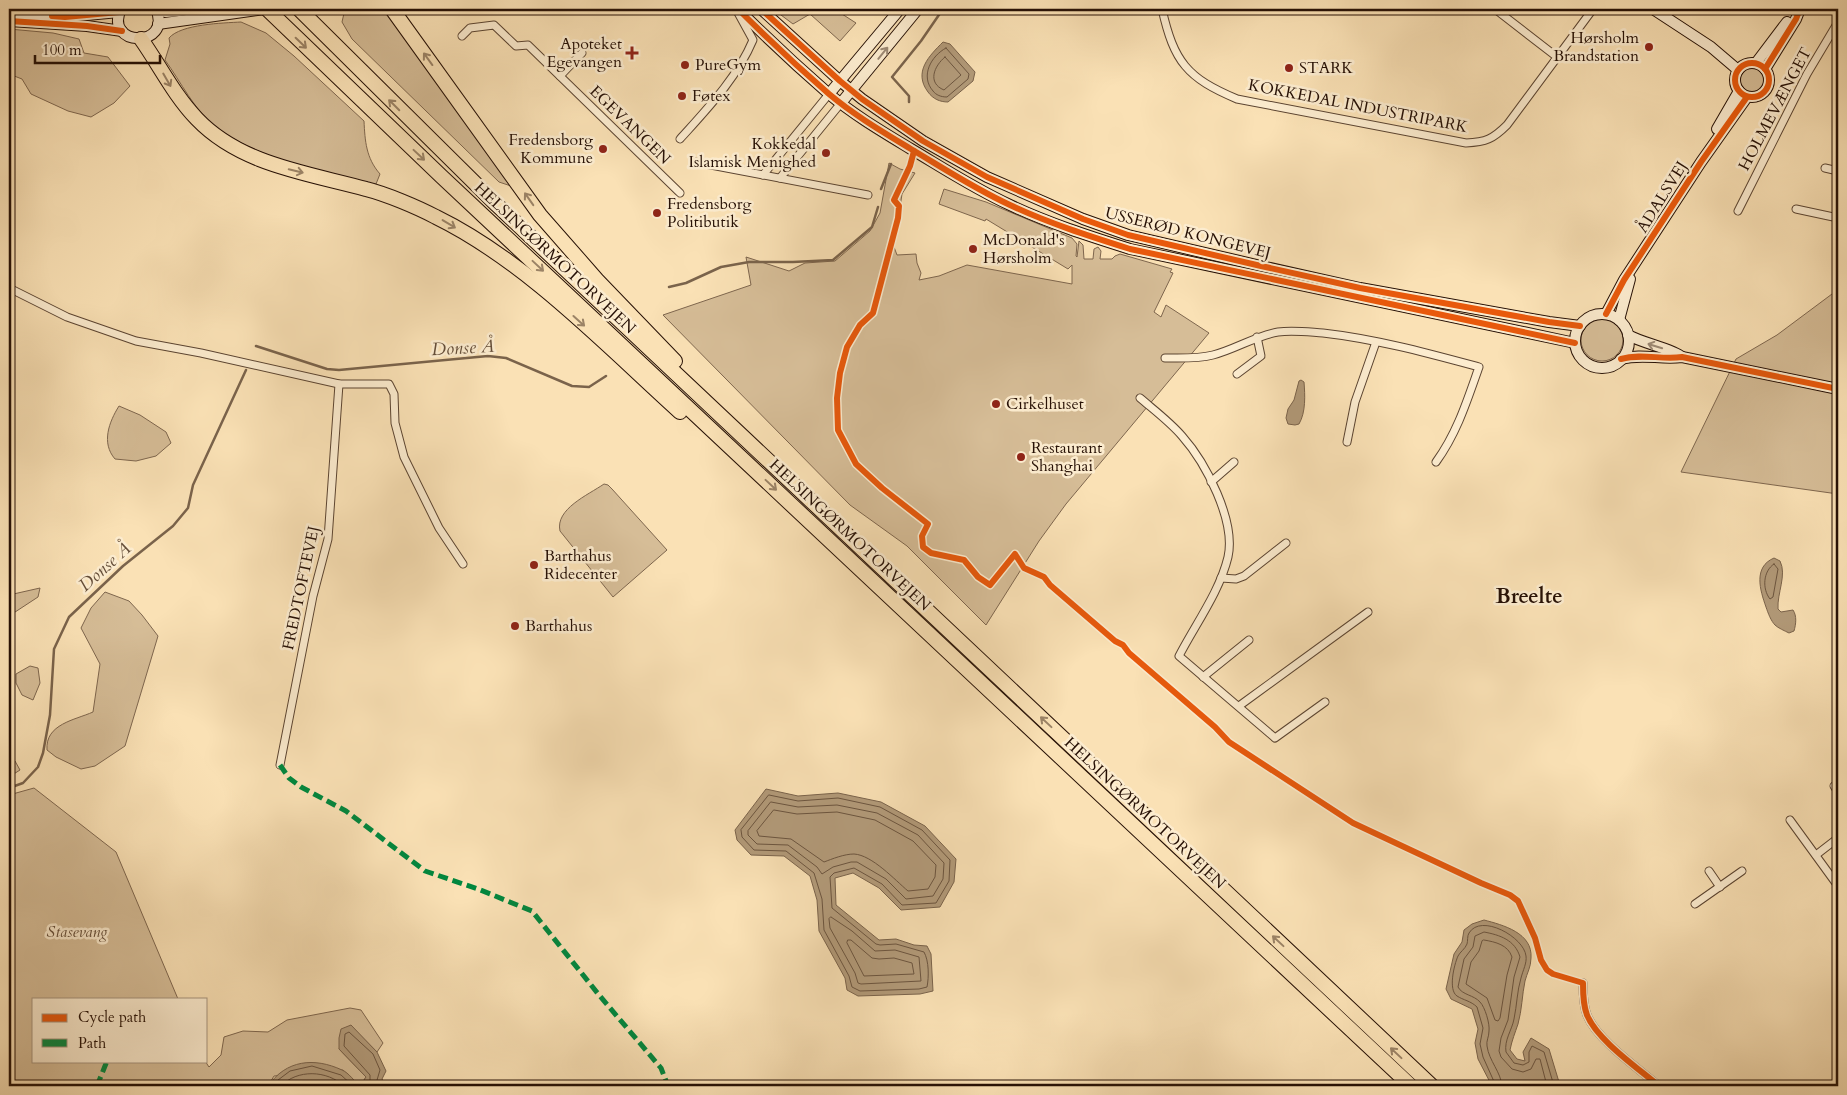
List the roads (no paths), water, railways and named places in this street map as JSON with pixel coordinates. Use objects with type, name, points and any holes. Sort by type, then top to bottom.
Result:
[{"type":"highway","name":"HELSINGØRMOTORVEJEN","points":[[266,9],[1411,1086]]},
{"type":"highway","name":"HELSINGØRMOTORVEJEN","points":[[299,9],[484,192],[1432,1086]]},
{"type":"highway","points":[[392,9],[540,214],[597,280],[680,367],[724,419]]},
{"type":"highway","points":[[142,39],[170,86],[198,121],[214,134],[234,148],[279,166],[369,190],[436,217],[499,254],[548,294],[703,433],[753,467]]},
{"type":"main road","points":[[9,21],[87,26],[122,31],[131,38],[142,39],[152,34],[158,24],[157,10],[166,12],[203,12],[266,9]]},
{"type":"main road","name":"USSERØD KONGEVEJ","points":[[737,9],[829,94],[889,136],[968,183],[1009,204],[1088,236],[1130,250],[1575,343]]},
{"type":"main road","name":"USSERØD KONGEVEJ","points":[[760,9],[840,81],[923,141],[987,177],[1083,219],[1128,235],[1360,288],[1580,326]]},
{"type":"main road","points":[[829,94],[900,9]]},
{"type":"main road","points":[[841,103],[918,9]]},
{"type":"main road","points":[[1653,9],[1711,47],[1738,70]]},
{"type":"main road","points":[[1761,66],[1799,9]]},
{"type":"main road","points":[[9,13],[65,16],[120,10],[118,18],[122,31]]},
{"type":"main road","points":[[158,24],[203,12]]},
{"type":"main road","points":[[1746,64],[1761,66],[1770,78],[1768,88],[1761,95],[1752,98],[1743,94],[1735,79],[1738,70],[1746,64]]},
{"type":"main road","name":"ÅDALSVEJ","points":[[1606,314],[1624,280],[1700,162],[1702,154],[1743,94]]},
{"type":"main road","name":"ÅDALSVEJ","points":[[1619,320],[1631,277],[1630,273]]},
{"type":"main road","points":[[1621,359],[1629,344],[1625,326],[1619,320],[1606,314],[1588,318],[1580,326],[1576,334],[1575,343],[1582,359],[1596,366],[1609,366],[1621,359],[1636,356],[1682,358],[1838,389]]},
{"type":"main road","points":[[1628,335],[1640,341],[1677,352],[1682,358]]},
{"type":"street","name":"EGEVANGEN","points":[[680,139],[729,81],[747,55],[753,40],[737,9]]},
{"type":"street","name":"KOKKEDAL INDUSTRIPARK","points":[[1162,9],[1172,44],[1180,60],[1197,78],[1215,90],[1237,99],[1466,143],[1481,142],[1495,136],[1507,125],[1593,9]]},
{"type":"street","points":[[1495,9],[1557,57]]},
{"type":"street","name":"HOLMEVÆNGET","points":[[1738,210],[1807,74],[1838,22]]},
{"type":"street","name":"EGEVANGEN","points":[[462,36],[470,28],[494,25],[516,46],[528,45],[680,193]]},
{"type":"street","points":[[560,76],[582,54]]},
{"type":"street","points":[[763,175],[829,94]]},
{"type":"street","points":[[780,178],[841,103]]},
{"type":"street","name":"EGEVANGEN","points":[[695,162],[868,195]]},
{"type":"street","points":[[1825,168],[1838,171]]},
{"type":"street","points":[[1796,209],[1838,218]]},
{"type":"street","points":[[9,288],[67,317],[136,341],[210,355],[339,384],[389,384],[394,394],[395,423],[404,457],[439,528],[463,564]]},
{"type":"street","points":[[1164,358],[1194,358],[1214,354],[1257,337],[1279,332],[1302,331],[1346,336],[1403,346],[1479,367],[1462,416],[1449,445],[1436,462]]},
{"type":"street","points":[[1237,374],[1262,356],[1257,337]]},
{"type":"street","points":[[1347,442],[1355,402],[1376,342]]},
{"type":"street","name":"FREDTOFTEVEJ","points":[[280,765],[313,596],[328,540],[339,384]]},
{"type":"street","points":[[1140,398],[1181,435],[1191,447],[1223,506],[1229,532],[1228,555],[1221,578],[1178,656],[1275,738],[1325,702]]},
{"type":"street","points":[[1211,482],[1234,462]]},
{"type":"street","points":[[1221,578],[1236,579],[1244,576],[1286,543]]},
{"type":"street","points":[[1239,706],[1368,612]]},
{"type":"street","points":[[1204,677],[1249,640]]},
{"type":"street","points":[[1790,820],[1838,885]]},
{"type":"street","points":[[1816,855],[1838,838]]},
{"type":"street","points":[[1709,871],[1720,886]]},
{"type":"street","points":[[1695,904],[1742,871]]},
{"type":"street","points":[[1583,983],[1583,999],[1586,1014],[1593,1026],[1603,1038],[1659,1086]]},
{"type":"water","points":[[943,42],[950,44],[975,72],[973,81],[948,102],[939,101],[932,97],[922,78],[922,71],[928,59]]},
{"type":"water","points":[[1299,381],[1304,382],[1303,414],[1299,424],[1288,424],[1286,418],[1288,409],[1294,400]]},
{"type":"water","points":[[1774,558],[1780,561],[1782,566],[1778,609],[1781,612],[1793,610],[1795,615],[1794,631],[1789,633],[1775,625],[1772,621],[1760,586],[1763,567]]},
{"type":"water","points":[[766,789],[798,796],[838,793],[881,802],[925,826],[956,859],[954,882],[940,907],[901,910],[879,888],[853,873],[835,878],[836,905],[879,940],[896,939],[914,945],[927,946],[931,954],[933,991],[920,994],[858,996],[847,990],[845,978],[819,931],[817,900],[810,876],[784,856],[751,855],[737,840],[735,830]]},
{"type":"water","points":[[1484,920],[1515,931],[1527,942],[1531,958],[1519,1019],[1510,1050],[1517,1059],[1525,1061],[1523,1052],[1531,1038],[1549,1049],[1559,1082],[1558,1086],[1492,1086],[1478,1059],[1475,1043],[1478,1029],[1472,1009],[1451,999],[1446,989],[1454,954],[1462,942],[1464,930],[1472,924]]},
{"type":"water","points":[[351,1025],[377,1052],[386,1071],[382,1079],[386,1086],[360,1086],[366,1077],[339,1049],[341,1029]]},
{"type":"water","points":[[311,1062],[321,1063],[342,1070],[360,1086],[268,1086],[283,1071],[301,1063]]},
{"type":"waterway","name":"Donse Å","points":[[909,102],[909,96],[892,77],[921,41],[943,9]]},
{"type":"waterway","name":"Donse Å","points":[[881,189],[891,164]]},
{"type":"waterway","name":"Donse Å","points":[[669,287],[686,283],[721,267],[749,262],[833,260],[872,227],[878,207]]},
{"type":"waterway","name":"Donse Å","points":[[256,346],[327,369],[339,370],[488,356],[506,358],[572,386],[589,387],[606,376]]},
{"type":"waterway","name":"Donse Å","points":[[9,788],[23,783],[38,767],[43,753],[50,715],[54,649],[69,617],[123,566],[173,526],[188,508],[193,485],[246,370]]},
{"type":"place","name":"Hørsholm Brandstation","points":[[1649,47]]},
{"type":"place","name":"Apoteket Egevangen","points":[[632,53]]},
{"type":"place","name":"PureGym","points":[[685,65]]},
{"type":"place","name":"STARK","points":[[1289,68]]},
{"type":"place","name":"Føtex","points":[[682,96]]},
{"type":"place","name":"Fredensborg Kommune","points":[[603,149]]},
{"type":"place","name":"Kokkedal Islamisk Menighed","points":[[826,153]]},
{"type":"place","name":"Fredensborg Politibutik","points":[[657,213]]},
{"type":"place","name":"McDonald's Hørsholm","points":[[973,249]]},
{"type":"place","name":"Cirkelhuset","points":[[996,404]]},
{"type":"place","name":"Restaurant Shanghai","points":[[1021,457]]},
{"type":"place","name":"Barthahus Ridecenter","points":[[534,565]]},
{"type":"place","name":"Barthahus","points":[[515,626]]},
{"type":"district","name":"Breelte","points":[[1529,596]]},
{"type":"park label","name":"Stasevang","points":[[77,932]]}]
